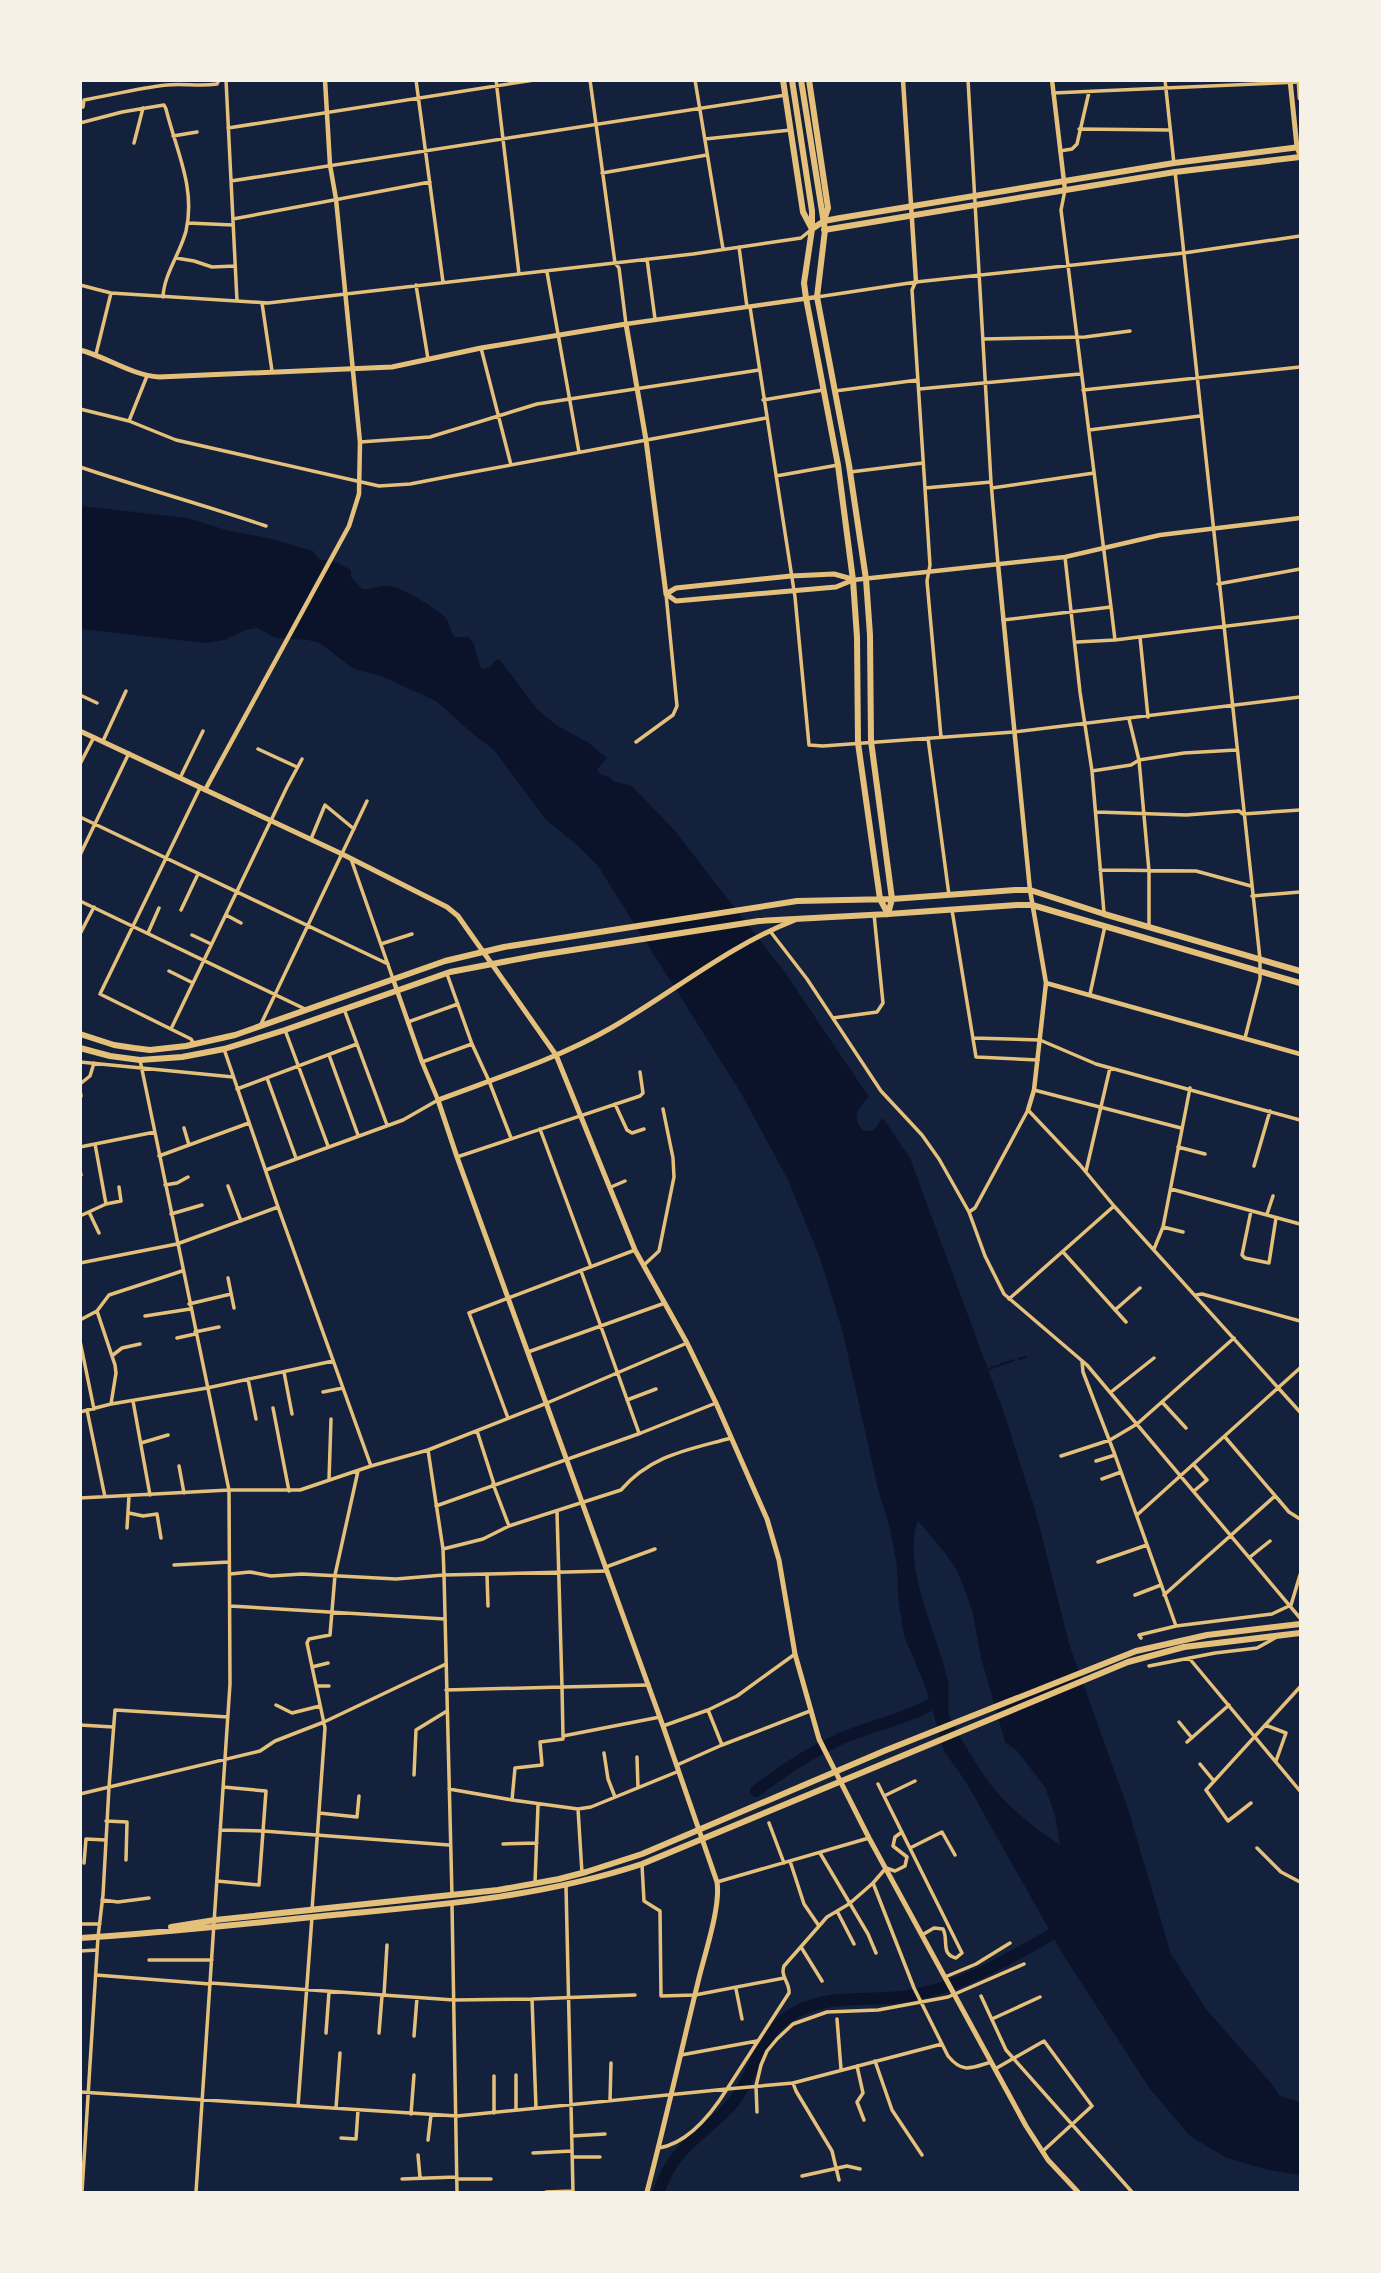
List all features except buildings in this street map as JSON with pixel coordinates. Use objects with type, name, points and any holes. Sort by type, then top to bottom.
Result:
[{"type":"main road","points":[[783,80],[803,212],[812,229]]},
{"type":"main road","points":[[792,80],[812,211],[804,283],[838,465],[853,580],[857,636],[858,743],[880,899],[888,914]]},
{"type":"main road","points":[[801,80],[825,230],[817,297],[850,472],[866,579],[870,635],[871,741],[892,899],[888,914]]},
{"type":"main road","points":[[809,80],[828,208],[824,221]]},
{"type":"main road","points":[[1299,81],[1300,98]]},
{"type":"main road","points":[[812,229],[824,221],[911,206],[1065,190],[1300,156],[1290,82]]},
{"type":"main road","points":[[812,229],[825,230],[911,215],[1064,182],[1174,163],[1299,147]]},
{"type":"main road","points":[[80,350],[147,376],[392,367],[556,334],[626,324],[646,440],[666,594],[676,601],[835,587],[853,580]]},
{"type":"main road","points":[[666,594],[676,588],[791,576],[834,574],[853,580]]},
{"type":"main road","points":[[80,731],[396,880],[453,912],[556,1055],[642,1266],[687,1343],[774,1538],[795,1654],[819,1739],[869,1838],[1026,2126],[1066,2181],[1078,2193]]},
{"type":"main road","points":[[80,1034],[114,1045],[150,1050],[194,1044],[260,1026],[444,961],[473,954],[797,901],[892,899],[1030,890],[1300,971]]},
{"type":"main road","points":[[80,1048],[141,1060],[182,1057],[224,1049],[285,1030],[447,974],[545,955],[760,921],[1032,905],[1300,983]]},
{"type":"main road","points":[[647,2193],[715,1909],[717,1882],[649,1685],[438,1100],[556,1055],[612,1027],[768,932],[801,918]]},
{"type":"main road","points":[[80,1938],[312,1913],[535,1884],[582,1873],[642,1854],[835,1772],[1118,1661],[1185,1638],[1300,1624]]},
{"type":"main road","points":[[312,1913],[452,1903],[566,1886],[642,1864],[840,1782],[1118,1661],[1184,1647],[1300,1633]]},
{"type":"street","points":[[80,107],[83,107],[84,100],[168,85],[205,86],[217,84],[219,80]]},
{"type":"street","points":[[226,80],[237,300]]},
{"type":"street","points":[[194,1044],[191,1039],[171,1028],[100,995],[166,858],[354,514],[360,483],[360,442],[336,199],[330,165],[325,80]]},
{"type":"street","points":[[416,80],[443,282]]},
{"type":"street","points":[[496,80],[519,274]]},
{"type":"street","points":[[228,128],[534,80]]},
{"type":"street","points":[[590,80],[626,324],[916,282],[1184,253],[1300,236]]},
{"type":"street","points":[[695,80],[723,249]]},
{"type":"street","points":[[902,80],[916,282],[912,290],[930,565],[926,581],[941,737]]},
{"type":"street","points":[[968,80],[998,564],[1030,890],[1046,983],[1034,1090],[1028,1110],[975,1208],[969,1212]]},
{"type":"street","points":[[1052,80],[1065,190],[1061,210],[1067,266],[1115,640]]},
{"type":"street","points":[[1165,80],[1260,959],[1261,971],[1245,1038]]},
{"type":"street","points":[[1053,93],[1299,81]]},
{"type":"street","points":[[1060,151],[1072,149],[1077,145],[1089,92]]},
{"type":"street","points":[[231,181],[786,95]]},
{"type":"street","points":[[80,123],[164,105],[189,190],[190,207],[188,223],[163,287],[163,297]]},
{"type":"street","points":[[134,143],[143,108]]},
{"type":"street","points":[[705,139],[791,130]]},
{"type":"street","points":[[1079,130],[1170,131]]},
{"type":"street","points":[[173,136],[197,132]]},
{"type":"street","points":[[602,173],[707,155]]},
{"type":"street","points":[[233,219],[430,182]]},
{"type":"street","points":[[188,223],[233,225]]},
{"type":"street","points":[[80,285],[111,293],[262,303],[739,247],[801,238],[812,229]]},
{"type":"street","points":[[739,247],[794,590],[809,745],[1014,732],[1300,696]]},
{"type":"street","points":[[176,258],[212,267],[235,266]]},
{"type":"street","points":[[646,259],[655,319]]},
{"type":"street","points":[[547,271],[556,334],[579,452]]},
{"type":"street","points":[[416,285],[428,360]]},
{"type":"street","points":[[96,354],[111,293]]},
{"type":"street","points":[[262,303],[272,371]]},
{"type":"street","points":[[983,340],[1076,338],[1130,331]]},
{"type":"street","points":[[481,348],[511,465]]},
{"type":"street","points":[[1083,390],[1300,367]]},
{"type":"street","points":[[360,442],[430,436],[526,407],[759,370]]},
{"type":"street","points":[[919,389],[1081,374]]},
{"type":"street","points":[[129,421],[147,376]]},
{"type":"street","points":[[835,391],[918,380]]},
{"type":"street","points":[[763,400],[823,390]]},
{"type":"street","points":[[80,409],[129,421],[176,440],[379,486],[395,486],[766,418]]},
{"type":"street","points":[[1089,430],[1200,416]]},
{"type":"street","points":[[850,472],[923,463]]},
{"type":"street","points":[[776,476],[838,465]]},
{"type":"street","points":[[80,467],[139,487],[204,504],[266,526]]},
{"type":"street","points":[[992,488],[1095,473]]},
{"type":"street","points":[[925,488],[991,482]]},
{"type":"street","points":[[853,580],[1065,557],[1160,535],[1300,518]]},
{"type":"street","points":[[1065,557],[1092,771],[1104,914]]},
{"type":"street","points":[[1218,584],[1300,569]]},
{"type":"street","points":[[636,742],[673,715],[677,706],[666,594]]},
{"type":"street","points":[[1003,620],[1111,607]]},
{"type":"street","points":[[1076,642],[1115,640],[1300,617]]},
{"type":"street","points":[[1140,637],[1149,717]]},
{"type":"street","points":[[103,741],[126,691]]},
{"type":"street","points":[[80,695],[97,703]]},
{"type":"street","points":[[1129,719],[1139,760],[1149,871],[1149,927]]},
{"type":"street","points":[[180,778],[203,731]]},
{"type":"street","points":[[80,764],[94,737]]},
{"type":"street","points":[[928,738],[949,895]]},
{"type":"street","points":[[258,749],[297,768]]},
{"type":"street","points":[[1092,771],[1184,753],[1236,750]]},
{"type":"street","points":[[80,855],[129,753]]},
{"type":"street","points":[[171,1028],[302,759]]},
{"type":"street","points":[[260,1026],[367,802]]},
{"type":"street","points":[[311,839],[325,805],[354,829]]},
{"type":"street","points":[[1096,812],[1186,816],[1239,811],[1243,814],[1300,810]]},
{"type":"street","points":[[80,817],[388,964]]},
{"type":"street","points":[[266,1170],[403,1120],[438,1100],[422,1062],[351,859]]},
{"type":"street","points":[[1100,870],[1180,869],[1251,886]]},
{"type":"street","points":[[181,910],[199,874]]},
{"type":"street","points":[[1252,896],[1300,892]]},
{"type":"street","points":[[80,901],[306,1010]]},
{"type":"street","points":[[80,934],[94,907]]},
{"type":"street","points":[[148,933],[159,908]]},
{"type":"street","points":[[952,910],[976,1057],[1038,1060]]},
{"type":"street","points":[[226,915],[241,923]]},
{"type":"street","points":[[833,1018],[877,1012],[883,1003],[874,915]]},
{"type":"street","points":[[1090,994],[1105,926]]},
{"type":"street","points":[[768,932],[777,938],[881,1091],[922,1135],[939,1159],[969,1212],[999,1288],[1009,1300],[1081,1360],[1111,1392],[1300,1618]]},
{"type":"street","points":[[381,944],[412,934]]},
{"type":"street","points":[[192,935],[211,944]]},
{"type":"street","points":[[169,971],[193,983]]},
{"type":"street","points":[[447,974],[511,1139]]},
{"type":"street","points":[[1046,983],[1300,1054]]},
{"type":"street","points":[[408,1023],[458,1004]]},
{"type":"street","points":[[344,1008],[387,1125]]},
{"type":"street","points":[[285,1030],[328,1146]]},
{"type":"street","points":[[973,1038],[1040,1040],[1110,1068],[1300,1120]]},
{"type":"street","points":[[237,1089],[358,1044]]},
{"type":"street","points":[[422,1062],[472,1044]]},
{"type":"street","points":[[224,1049],[371,1466]]},
{"type":"street","points":[[329,1055],[358,1136]]},
{"type":"street","points":[[141,1060],[229,1490],[228,1717],[196,2193]]},
{"type":"street","points":[[80,1062],[233,1077]]},
{"type":"street","points":[[80,1084],[90,1076],[94,1063]]},
{"type":"street","points":[[1086,1172],[1110,1068]]},
{"type":"street","points":[[457,1157],[640,1096],[643,1093],[640,1072]]},
{"type":"street","points":[[267,1078],[296,1158]]},
{"type":"street","points":[[1154,1249],[1163,1227],[1190,1088]]},
{"type":"street","points":[[1034,1090],[1181,1128]]},
{"type":"street","points":[[615,1104],[627,1130],[632,1133],[644,1129]]},
{"type":"street","points":[[642,1266],[659,1251],[674,1177],[674,1163],[663,1109]]},
{"type":"street","points":[[1028,1110],[1300,1412]]},
{"type":"street","points":[[1254,1166],[1270,1111]]},
{"type":"street","points":[[159,1156],[249,1123]]},
{"type":"street","points":[[184,1128],[190,1145]]},
{"type":"street","points":[[540,1129],[591,1267]]},
{"type":"street","points":[[80,1147],[155,1132]]},
{"type":"street","points":[[94,1144],[106,1204]]},
{"type":"street","points":[[1178,1147],[1206,1154]]},
{"type":"street","points":[[165,1185],[188,1177]]},
{"type":"street","points":[[609,1188],[625,1181]]},
{"type":"street","points":[[228,1186],[241,1221]]},
{"type":"street","points":[[80,1216],[106,1204],[121,1201],[118,1187]]},
{"type":"street","points":[[1171,1189],[1300,1224]]},
{"type":"street","points":[[1267,1215],[1273,1196]]},
{"type":"street","points":[[171,1214],[202,1205]]},
{"type":"street","points":[[1009,1300],[1114,1206]]},
{"type":"street","points":[[80,1263],[177,1244],[278,1207]]},
{"type":"street","points":[[1251,1211],[1242,1255],[1245,1258],[1269,1263],[1276,1218]]},
{"type":"street","points":[[89,1212],[99,1233]]},
{"type":"street","points":[[1163,1227],[1183,1232]]},
{"type":"street","points":[[508,1418],[469,1313],[635,1250]]},
{"type":"street","points":[[1063,1252],[1126,1322]]},
{"type":"street","points":[[80,1320],[97,1311],[109,1295],[182,1270]]},
{"type":"street","points":[[581,1271],[639,1433]]},
{"type":"street","points":[[228,1278],[234,1308]]},
{"type":"street","points":[[1115,1310],[1140,1288]]},
{"type":"street","points":[[145,1316],[231,1294]]},
{"type":"street","points":[[1196,1295],[1202,1294],[1300,1321]]},
{"type":"street","points":[[528,1352],[665,1303]]},
{"type":"street","points":[[97,1311],[113,1355],[116,1373],[111,1404]]},
{"type":"street","points":[[177,1338],[219,1327]]},
{"type":"street","points":[[1061,1456],[1110,1440],[1137,1424],[1234,1338]]},
{"type":"street","points":[[80,1341],[94,1409]]},
{"type":"street","points":[[80,1498],[229,1490],[300,1490],[428,1450],[687,1343]]},
{"type":"street","points":[[113,1355],[122,1348],[140,1344]]},
{"type":"street","points":[[1111,1392],[1154,1358]]},
{"type":"street","points":[[1081,1360],[1083,1372],[1110,1440],[1175,1626]]},
{"type":"street","points":[[80,1412],[333,1361]]},
{"type":"street","points":[[1137,1515],[1300,1368]]},
{"type":"street","points":[[284,1372],[292,1414]]},
{"type":"street","points":[[248,1379],[256,1419]]},
{"type":"street","points":[[323,1392],[343,1388]]},
{"type":"street","points":[[627,1400],[656,1389]]},
{"type":"street","points":[[133,1401],[150,1495]]},
{"type":"street","points":[[1161,1402],[1186,1428]]},
{"type":"street","points":[[436,1506],[716,1403]]},
{"type":"street","points":[[273,1408],[289,1491]]},
{"type":"street","points":[[88,1410],[105,1497]]},
{"type":"street","points":[[329,1481],[331,1419]]},
{"type":"street","points":[[477,1431],[509,1526]]},
{"type":"street","points":[[141,1443],[168,1435]]},
{"type":"street","points":[[1225,1437],[1275,1496],[1300,1519]]},
{"type":"street","points":[[443,1549],[483,1539],[509,1526],[621,1490],[651,1463],[731,1438]]},
{"type":"street","points":[[428,1450],[443,1549],[444,1574],[457,2193]]},
{"type":"street","points":[[1096,1461],[1115,1455]]},
{"type":"street","points":[[1194,1465],[1207,1480],[1194,1491]]},
{"type":"street","points":[[179,1466],[184,1493]]},
{"type":"street","points":[[298,2106],[324,1722],[307,1643],[309,1639],[330,1635],[335,1575],[358,1471]]},
{"type":"street","points":[[1102,1479],[1121,1472]]},
{"type":"street","points":[[127,1528],[129,1496]]},
{"type":"street","points":[[1164,1595],[1275,1496]]},
{"type":"street","points":[[557,1511],[563,1736]]},
{"type":"street","points":[[129,1513],[143,1516],[157,1514],[161,1538]]},
{"type":"street","points":[[1250,1558],[1270,1541]]},
{"type":"street","points":[[1098,1562],[1147,1545]]},
{"type":"street","points":[[230,1574],[242,1572],[271,1576],[302,1574],[396,1579],[444,1574],[559,1573],[607,1569],[655,1549]]},
{"type":"street","points":[[174,1565],[229,1562]]},
{"type":"street","points":[[487,1574],[488,1606]]},
{"type":"street","points":[[1141,1638],[1139,1634],[1175,1626],[1272,1614],[1291,1605],[1300,1575]]},
{"type":"street","points":[[1135,1594],[1161,1585]]},
{"type":"street","points":[[230,1605],[445,1619]]},
{"type":"street","points":[[1149,1666],[1257,1648],[1280,1635]]},
{"type":"street","points":[[663,1726],[737,1696],[795,1654]]},
{"type":"street","points":[[1189,1658],[1300,1791]]},
{"type":"street","points":[[312,1667],[328,1663]]},
{"type":"street","points":[[80,1794],[260,1751],[275,1741],[324,1722],[446,1664]]},
{"type":"street","points":[[446,1690],[649,1685]]},
{"type":"street","points":[[316,1686],[329,1686]]},
{"type":"street","points":[[1251,1803],[1228,1821],[1206,1790],[1300,1687]]},
{"type":"street","points":[[276,1705],[292,1713],[320,1706]]},
{"type":"street","points":[[1187,1742],[1229,1705]]},
{"type":"street","points":[[82,2193],[108,1787],[116,1710],[228,1717]]},
{"type":"street","points":[[708,1710],[722,1745]]},
{"type":"street","points":[[414,1774],[416,1730],[446,1711]]},
{"type":"street","points":[[449,1789],[538,1805],[578,1809],[591,1807],[638,1788],[722,1745],[810,1712]]},
{"type":"street","points":[[512,1800],[514,1768],[542,1765],[540,1742],[660,1717]]},
{"type":"street","points":[[1179,1722],[1192,1738]]},
{"type":"street","points":[[80,1725],[114,1727]]},
{"type":"street","points":[[1265,1725],[1286,1733],[1276,1761]]},
{"type":"street","points":[[604,1752],[608,1779],[615,1797]]},
{"type":"street","points":[[637,1757],[638,1788]]},
{"type":"street","points":[[1200,1764],[1214,1781]]},
{"type":"street","points":[[884,1796],[915,1781]]},
{"type":"street","points":[[878,1784],[962,1953],[956,1958],[948,1955],[943,1929],[934,1928],[922,1935]]},
{"type":"street","points":[[216,1881],[259,1885],[266,1791],[223,1787]]},
{"type":"street","points":[[319,1813],[357,1817],[359,1796]]},
{"type":"street","points":[[535,1884],[538,1805]]},
{"type":"street","points":[[578,1809],[582,1873]]},
{"type":"street","points":[[106,1821],[127,1822],[126,1860]]},
{"type":"street","points":[[769,1823],[784,1863]]},
{"type":"street","points":[[220,1830],[449,1845]]},
{"type":"street","points":[[658,2149],[673,2146],[716,2106],[789,1993],[782,1973],[784,1966],[819,1926],[849,1904],[886,1868],[895,1871],[905,1866],[907,1857],[892,1846],[895,1838],[902,1832]]},
{"type":"street","points":[[910,1848],[942,1832],[955,1855]]},
{"type":"street","points":[[717,1882],[869,1838]]},
{"type":"street","points":[[84,1863],[86,1839],[106,1840]]},
{"type":"street","points":[[503,1844],[537,1843]]},
{"type":"street","points":[[1257,1848],[1281,1872],[1300,1882]]},
{"type":"street","points":[[820,1853],[868,1934],[876,1953]]},
{"type":"street","points":[[790,1861],[804,1904],[819,1926]]},
{"type":"street","points":[[642,1864],[644,1900],[660,1912],[661,1996],[695,1995],[784,1979]]},
{"type":"street","points":[[873,1883],[914,1988],[956,2066],[969,2068],[991,2062]]},
{"type":"street","points":[[546,2193],[573,2192],[566,1886]]},
{"type":"street","points":[[102,1900],[118,1902],[149,1898]]},
{"type":"street","points":[[837,1911],[854,1944]]},
{"type":"street","points":[[80,1924],[100,1924]]},
{"type":"street","points":[[945,1978],[976,1964],[1010,1943]]},
{"type":"street","points":[[379,2033],[387,1945]]},
{"type":"street","points":[[801,1947],[822,1981]]},
{"type":"street","points":[[80,1951],[97,1950]]},
{"type":"street","points":[[149,1960],[212,1959]]},
{"type":"street","points":[[757,2112],[756,2087],[761,2065],[777,2039],[793,2024],[827,2012],[878,2010],[954,1995],[1024,1964]]},
{"type":"street","points":[[96,1975],[454,2000],[532,2000],[635,1995]]},
{"type":"street","points":[[736,1989],[742,2019]]},
{"type":"street","points":[[326,2033],[329,1992]]},
{"type":"street","points":[[981,1996],[1006,2050],[1132,2193]]},
{"type":"street","points":[[992,2019],[1040,1997]]},
{"type":"street","points":[[414,2036],[417,1998]]},
{"type":"street","points":[[532,2000],[536,2108]]},
{"type":"street","points":[[837,2019],[841,2069]]},
{"type":"street","points":[[995,2069],[1044,2040],[1092,2106],[1043,2151]]},
{"type":"street","points":[[681,2055],[757,2041]]},
{"type":"street","points":[[80,2092],[457,2116],[793,2083],[942,2044]]},
{"type":"street","points":[[336,2108],[340,2053]]},
{"type":"street","points":[[875,2061],[892,2110],[922,2155]]},
{"type":"street","points":[[610,2101],[611,2063]]},
{"type":"street","points":[[857,2066],[863,2093],[857,2102],[864,2120]]},
{"type":"street","points":[[516,2075],[516,2110]]},
{"type":"street","points":[[411,2114],[414,2076]]},
{"type":"street","points":[[494,2076],[494,2113]]},
{"type":"street","points":[[793,2083],[832,2151],[839,2180]]},
{"type":"street","points":[[341,2138],[356,2139],[358,2110]]},
{"type":"street","points":[[428,2140],[431,2115]]},
{"type":"street","points":[[572,2136],[605,2134]]},
{"type":"street","points":[[533,2152],[572,2151]]},
{"type":"street","points":[[418,2155],[420,2178]]},
{"type":"street","points":[[572,2157],[600,2157]]},
{"type":"street","points":[[802,2176],[853,2166],[860,2169]]},
{"type":"street","points":[[402,2179],[491,2179]]},
{"type":"water","points":[[81,506],[188,518],[313,551],[319,559],[338,563],[351,570],[351,577],[362,589],[395,587],[441,613],[455,637],[468,637],[471,640],[482,669],[489,668],[497,659],[500,660],[537,709],[556,725],[589,743],[607,758],[597,770],[601,775],[632,786],[675,831],[786,974],[869,1097],[857,1113],[857,1122],[864,1131],[873,1130],[883,1118],[910,1158],[1003,1410],[1036,1513],[1070,1647],[1128,1809],[1171,1954],[1206,2009],[1280,2096],[1300,2102],[1300,2175],[1268,2170],[1227,2158],[1190,2136],[1150,2089],[1064,1956],[966,1782],[944,1751],[926,1688],[904,1636],[898,1597],[897,1565],[890,1528],[878,1489],[843,1333],[820,1258],[788,1180],[741,1093],[598,866],[546,820],[494,750],[436,701],[383,677],[352,668],[320,643],[276,638],[257,628],[224,640],[205,643],[81,629]],"holes":[[[918,1521],[956,1569],[972,1610],[981,1658],[1005,1742],[1017,1751],[1045,1787],[1055,1815],[1060,1845],[1026,1820],[996,1791],[971,1756],[950,1717],[948,1681],[917,1579],[914,1538]]]},
{"type":"waterway","points":[[1019,1359],[1026,1357]]},
{"type":"waterway","points":[[989,1369],[1014,1360]]},
{"type":"waterway","points":[[756,1791],[817,1750],[926,1707],[937,1701],[937,1695]]},
{"type":"waterway","points":[[659,2192],[680,2153],[732,2104],[768,2037],[785,2019],[800,2010],[829,2001],[908,1996],[947,1986],[1001,1962],[1054,1933],[1063,1925]]}]
